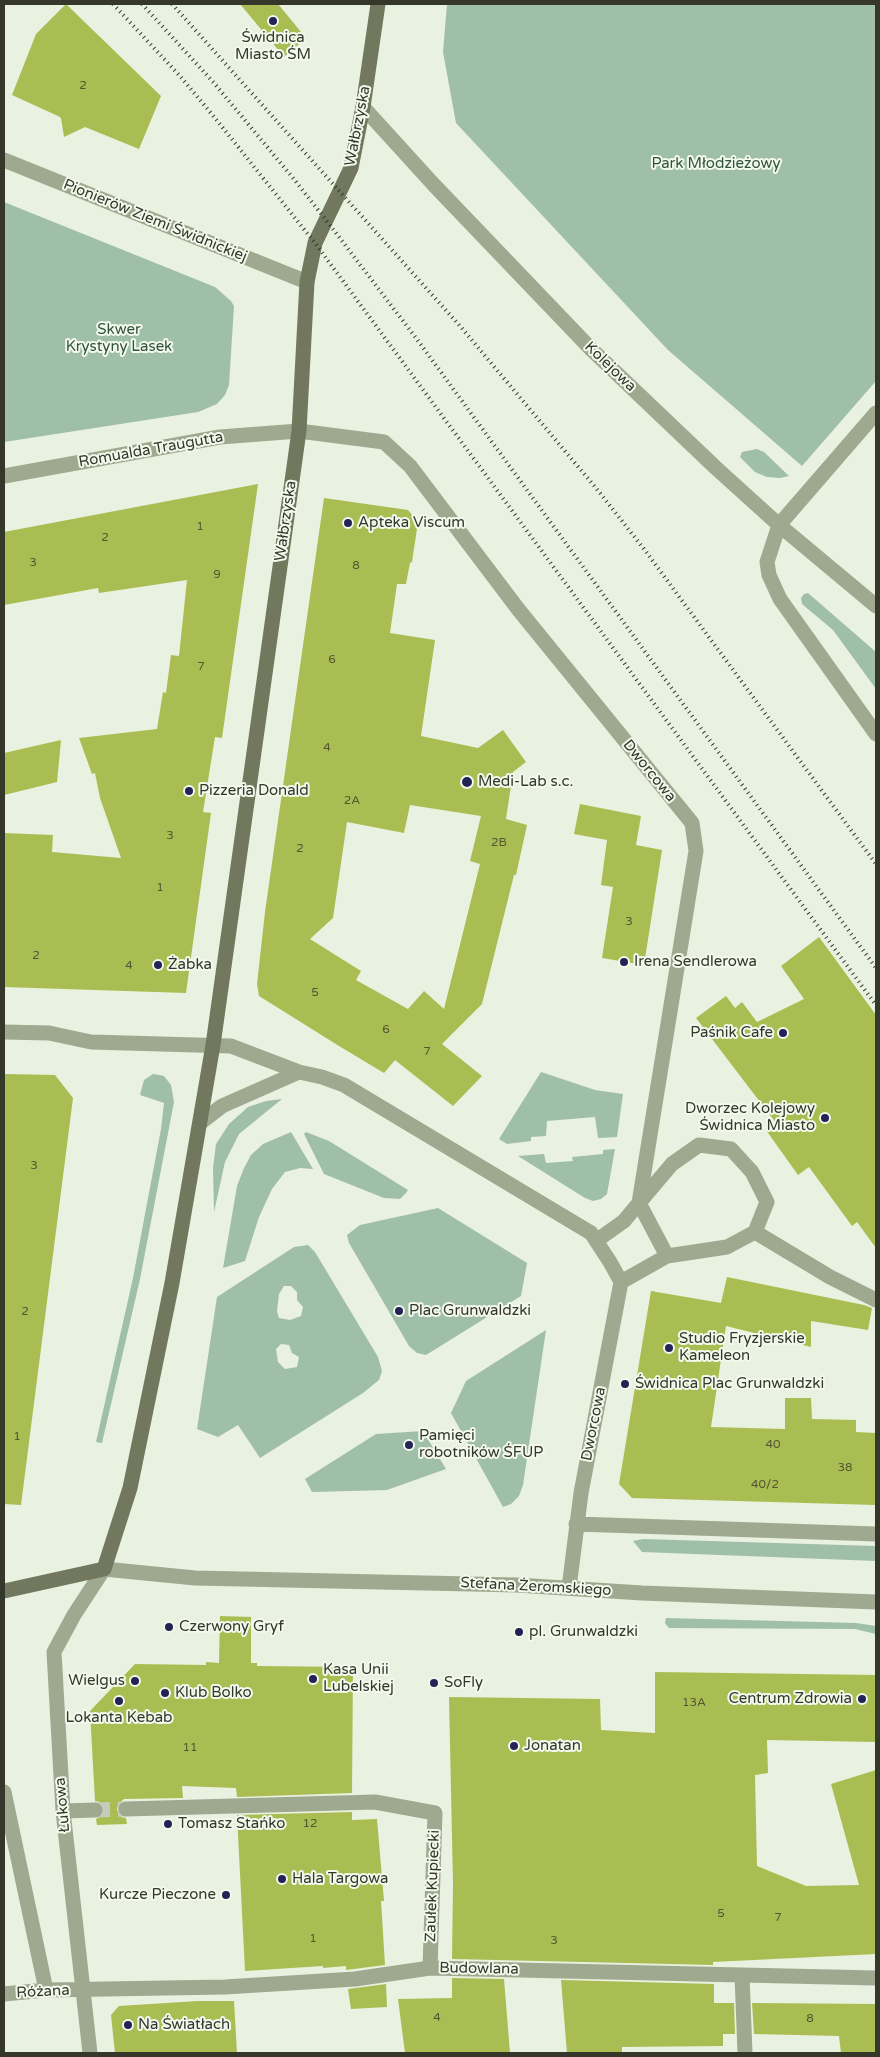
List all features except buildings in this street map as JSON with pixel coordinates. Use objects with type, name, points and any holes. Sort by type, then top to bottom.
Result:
[{"type":"main road","name":"Wałbrzyska","points":[[212,1045],[299,431],[307,282],[315,244],[351,168],[363,107],[378,4]]},
{"type":"main road","points":[[4,1591],[104,1569],[130,1488],[172,1283],[212,1045]]},
{"type":"street","name":"Kolejowa","points":[[363,107],[434,186],[591,349],[779,525],[876,606]]},
{"type":"street","name":"Pionierów Ziemi Świdnickiej","points":[[4,160],[307,282]]},
{"type":"street","points":[[876,414],[779,525],[767,562],[780,599],[876,734]]},
{"type":"street","name":"Romualda Traugutta","points":[[4,476],[220,437],[299,431]]},
{"type":"street","name":"Dworcowa","points":[[299,431],[384,442],[410,466],[518,610],[692,823],[696,851],[640,1203]]},
{"type":"street","points":[[4,1032],[49,1033],[91,1042],[231,1046],[299,1072],[322,1076],[344,1086],[591,1233],[621,1282],[667,1256],[727,1247],[755,1232],[767,1202],[752,1172],[730,1149],[699,1145],[672,1164],[624,1221],[596,1240]]},
{"type":"street","points":[[200,1123],[222,1106],[299,1072]]},
{"type":"street","points":[[640,1203],[667,1256]]},
{"type":"street","points":[[755,1232],[830,1277],[876,1300]]},
{"type":"street","name":"Dworcowa","points":[[569,1588],[581,1493],[621,1282]]},
{"type":"street","points":[[576,1524],[876,1534]]},
{"type":"street","name":"Stefana Żeromskiego","points":[[104,1569],[196,1578],[517,1585],[876,1602]]},
{"type":"street","name":"Łukowa","points":[[90,2053],[63,1811],[54,1652],[74,1615],[104,1569]]},
{"type":"street","points":[[4,1792],[46,1990]]},
{"type":"street","name":"Zaułek Kupiecki","points":[[126,1809],[375,1802],[435,1813],[430,1968]]},
{"type":"street","points":[[63,1811],[95,1810]]},
{"type":"street","name":"Budowlana","points":[[83,1990],[225,1987],[355,1979],[430,1968],[876,1978]]},
{"type":"street","points":[[742,1975],[745,2053]]},
{"type":"street","name":"Różana","points":[[4,1994],[46,1990],[83,1990]]},
{"type":"green space","name":"Park Młodzieżowy","points":[[447,4],[876,4],[876,381],[802,466],[668,350],[456,123],[443,52]]},
{"type":"green space","name":"Skwer Krystyny Lasek","points":[[4,202],[215,287],[231,301],[234,306],[229,385],[225,395],[217,404],[198,412],[4,442]]},
{"type":"green space","points":[[757,449],[764,452],[789,476],[780,478],[767,477],[755,472],[740,457],[742,452]]},
{"type":"green space","points":[[808,593],[876,652],[876,689],[833,630],[802,604],[801,598],[804,594]]},
{"type":"green space","points":[[541,1072],[595,1090],[623,1094],[617,1137],[598,1138],[595,1117],[547,1121],[546,1136],[531,1137],[531,1141],[507,1144],[499,1139]]},
{"type":"green space","points":[[153,1074],[164,1076],[171,1085],[174,1102],[140,1279],[102,1443],[96,1442],[133,1278],[161,1129],[164,1103],[140,1095],[144,1080]]},
{"type":"green space","points":[[282,1099],[239,1134],[225,1162],[214,1212],[213,1168],[216,1144],[229,1124],[248,1107],[266,1101]]},
{"type":"green space","points":[[291,1132],[313,1169],[300,1168],[285,1172],[272,1189],[259,1217],[245,1261],[223,1268],[237,1186],[244,1168],[251,1155],[263,1144]]},
{"type":"green space","points":[[306,1132],[329,1141],[408,1190],[400,1199],[384,1198],[324,1174],[304,1134]]},
{"type":"green space","points":[[615,1149],[607,1194],[601,1199],[593,1201],[585,1198],[518,1156],[544,1154],[546,1163],[573,1161],[572,1157],[603,1154],[603,1150]]},
{"type":"green space","points":[[438,1208],[527,1263],[521,1296],[426,1355],[417,1353],[409,1346],[349,1243],[347,1235],[360,1225]]},
{"type":"green space","points":[[308,1245],[315,1252],[378,1357],[382,1371],[379,1380],[363,1393],[260,1458],[238,1425],[218,1437],[197,1429],[217,1297],[294,1247]],"holes":[[[284,1286],[291,1286],[297,1292],[297,1300],[303,1307],[301,1316],[290,1320],[279,1318],[277,1311],[279,1294]],[[281,1344],[289,1345],[292,1353],[299,1357],[297,1367],[285,1369],[278,1362],[276,1349]]]},
{"type":"green space","points":[[546,1330],[523,1485],[519,1496],[511,1504],[503,1507],[451,1413],[466,1381]]},
{"type":"green space","points":[[423,1431],[446,1469],[387,1490],[312,1492],[305,1479],[376,1434]]},
{"type":"green space","points":[[643,1539],[876,1546],[876,1561],[642,1552],[633,1541]]},
{"type":"green space","points":[[666,1618],[856,1623],[876,1626],[876,1634],[855,1629],[669,1628],[665,1623]]},
{"type":"tunnel","points":[[95,1810],[126,1809]]},
{"type":"railway","points":[[113,4],[180,76],[315,243],[876,1005]]},
{"type":"railway","points":[[142,4],[214,83],[293,178],[416,338],[876,968]]},
{"type":"railway","points":[[172,4],[460,326],[596,488],[644,549],[876,864]]},
{"type":"place","name":"Świdnica Miasto ŚM","points":[[273,21]]},
{"type":"place","name":"Apteka Viscum","points":[[348,523]]},
{"type":"place","name":"Medi-Lab s.c.","points":[[467,782]]},
{"type":"place","name":"Pizzeria Donald","points":[[189,791]]},
{"type":"place","name":"Irena Sendlerowa","points":[[624,962]]},
{"type":"place","name":"Żabka","points":[[158,965]]},
{"type":"place","name":"Paśnik Cafe","points":[[783,1033]]},
{"type":"place","name":"Dworzec Kolejowy Świdnica Miasto","points":[[825,1118]]},
{"type":"place","name":"Plac Grunwaldzki","points":[[399,1311]]},
{"type":"place","name":"Studio Fryzjerskie Kameleon","points":[[669,1348]]},
{"type":"place","name":"Świdnica Plac Grunwaldzki","points":[[625,1384]]},
{"type":"place","name":"Pamięci robotników ŚFUP","points":[[409,1445]]},
{"type":"place","name":"Czerwony Gryf","points":[[169,1627]]},
{"type":"place","name":"pl. Grunwaldzki","points":[[519,1632]]},
{"type":"place","name":"Kasa Unii Lubelskiej","points":[[313,1679]]},
{"type":"place","name":"Wielgus","points":[[135,1681]]},
{"type":"place","name":"SoFly","points":[[434,1683]]},
{"type":"place","name":"Klub Bolko","points":[[165,1693]]},
{"type":"place","name":"Centrum Zdrowia","points":[[862,1699]]},
{"type":"place","name":"Lokanta Kebab","points":[[119,1701]]},
{"type":"place","name":"Jonatan","points":[[514,1746]]},
{"type":"place","name":"Tomasz Stańko","points":[[168,1824]]},
{"type":"place","name":"Hala Targowa","points":[[282,1879]]},
{"type":"place","name":"Kurcze Pieczone","points":[[226,1895]]},
{"type":"place","name":"Na Światłach","points":[[128,2025]]}]
